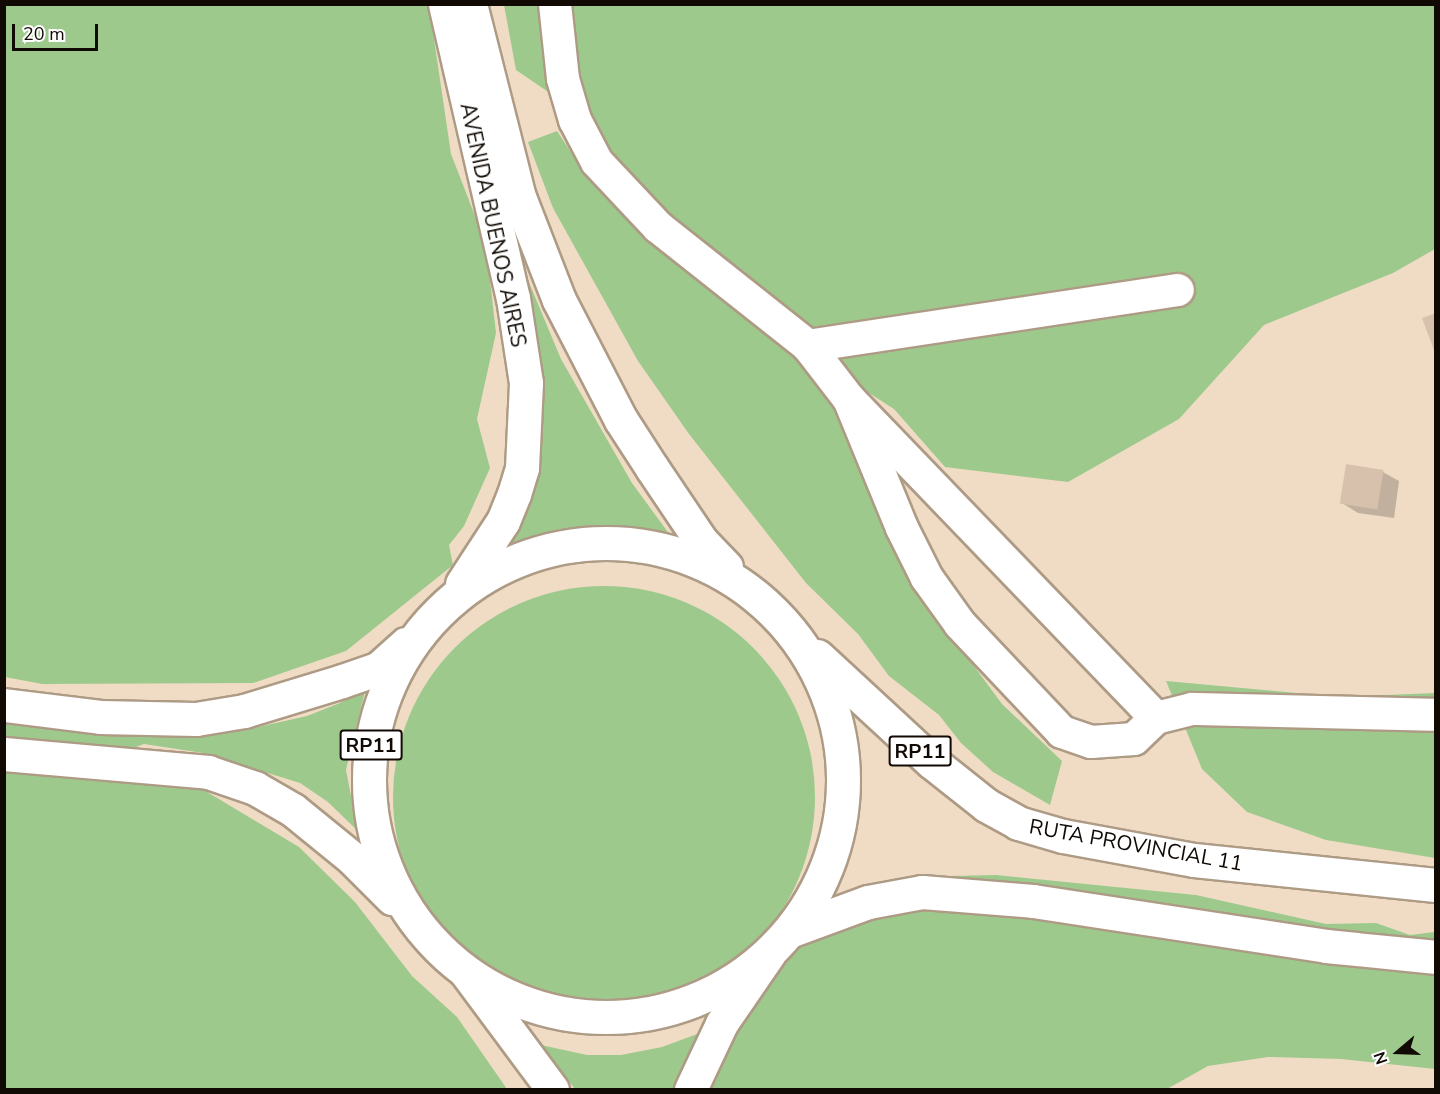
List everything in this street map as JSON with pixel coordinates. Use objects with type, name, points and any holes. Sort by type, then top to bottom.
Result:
[{"type":"main road","name":"AVENIDA BUENOS AIRES","points":[[445,4],[513,298],[525,383],[522,468],[514,494],[504,521],[473,571],[445,604]]},
{"type":"main road","name":"AVENIDA BUENOS AIRES","points":[[470,4],[519,197],[559,300],[610,400],[652,468],[701,541],[748,589]]},
{"type":"main road","name":"RP11","points":[[4,705],[151,719],[196,718],[244,711],[379,668],[419,633],[445,604],[499,567],[561,546],[627,543],[691,557],[748,589],[796,637],[827,692],[842,752],[842,805],[825,876],[792,930],[770,954],[716,992],[644,1015],[589,1018],[525,1004],[467,974],[344,851],[293,810],[255,788],[208,772],[4,754]]},
{"type":"main road","name":"RP11","points":[[415,921],[385,867],[370,807],[371,745],[388,686],[419,633]]},
{"type":"main road","name":"RUTA PROVINCIAL 11","points":[[796,637],[932,762],[986,805],[1018,823],[1063,836],[1194,860],[1436,885]]},
{"type":"main road","name":"RP11","points":[[792,930],[868,902],[934,893],[1044,902],[1326,946],[1436,957]]},
{"type":"street","points":[[555,4],[563,79],[574,120],[597,162],[658,227],[808,346],[849,399],[1156,718]]},
{"type":"street","points":[[808,346],[1178,290]]},
{"type":"street","points":[[849,399],[902,528],[927,578],[960,624],[1062,732],[1091,742],[1112,744],[1134,739],[1156,718],[1192,709],[1436,715]]},
{"type":"street","points":[[691,1089],[722,1024],[770,954]]},
{"type":"street","points":[[467,974],[553,1089]]},
{"type":"green space","points":[[4,5],[429,5],[451,154],[486,244],[496,333],[477,419],[490,468],[464,526],[449,545],[453,565],[346,651],[253,683],[42,684],[5,677]]},
{"type":"green space","points":[[504,5],[1435,5],[1435,249],[1393,273],[1264,325],[1179,419],[1068,482],[945,467],[894,409],[847,379],[666,215],[582,115],[516,70]]},
{"type":"green space","points":[[557,131],[575,158],[691,271],[806,368],[845,424],[951,635],[1002,704],[1062,761],[1050,805],[993,772],[961,743],[939,715],[889,676],[858,634],[806,583],[689,434],[638,361],[553,208],[528,142]]},
{"type":"green space","points":[[502,218],[561,359],[632,483],[670,535],[661,546],[616,538],[579,538],[535,544],[506,555],[526,509],[538,461]]},
{"type":"green space","points":[[604,586],[645,590],[685,602],[721,622],[753,648],[779,680],[799,716],[811,756],[815,797],[811,838],[799,878],[779,914],[753,946],[721,972],[685,992],[645,1004],[604,1008],[563,1004],[523,992],[487,972],[455,946],[429,914],[409,878],[397,838],[393,797],[397,756],[409,716],[429,680],[455,648],[487,622],[523,602],[563,590]]},
{"type":"green space","points":[[1166,681],[1339,697],[1435,693],[1435,858],[1326,840],[1247,812],[1202,769]]},
{"type":"green space","points":[[366,687],[346,770],[354,812],[366,839],[328,802],[300,783],[203,753],[144,744],[99,761],[5,750],[5,719],[206,732],[258,727],[307,716],[340,703]]},
{"type":"green space","points":[[4,764],[105,780],[154,781],[202,789],[299,847],[355,902],[412,976],[457,1017],[507,1089],[5,1089]]},
{"type":"green space","points":[[996,875],[1196,895],[1326,924],[1376,923],[1410,935],[1435,932],[1435,1069],[1341,1059],[1268,1057],[1208,1066],[1167,1089],[701,1090],[747,1001],[797,947],[841,914],[950,876]]},
{"type":"green space","points":[[708,1030],[677,1089],[575,1089],[541,1045],[587,1055],[621,1055],[662,1047]]},
{"type":"building","points":[[1436,313],[1436,353],[1435,353],[1422,318]]},
{"type":"building","points":[[1346,464],[1384,470],[1377,509],[1340,504]]}]
